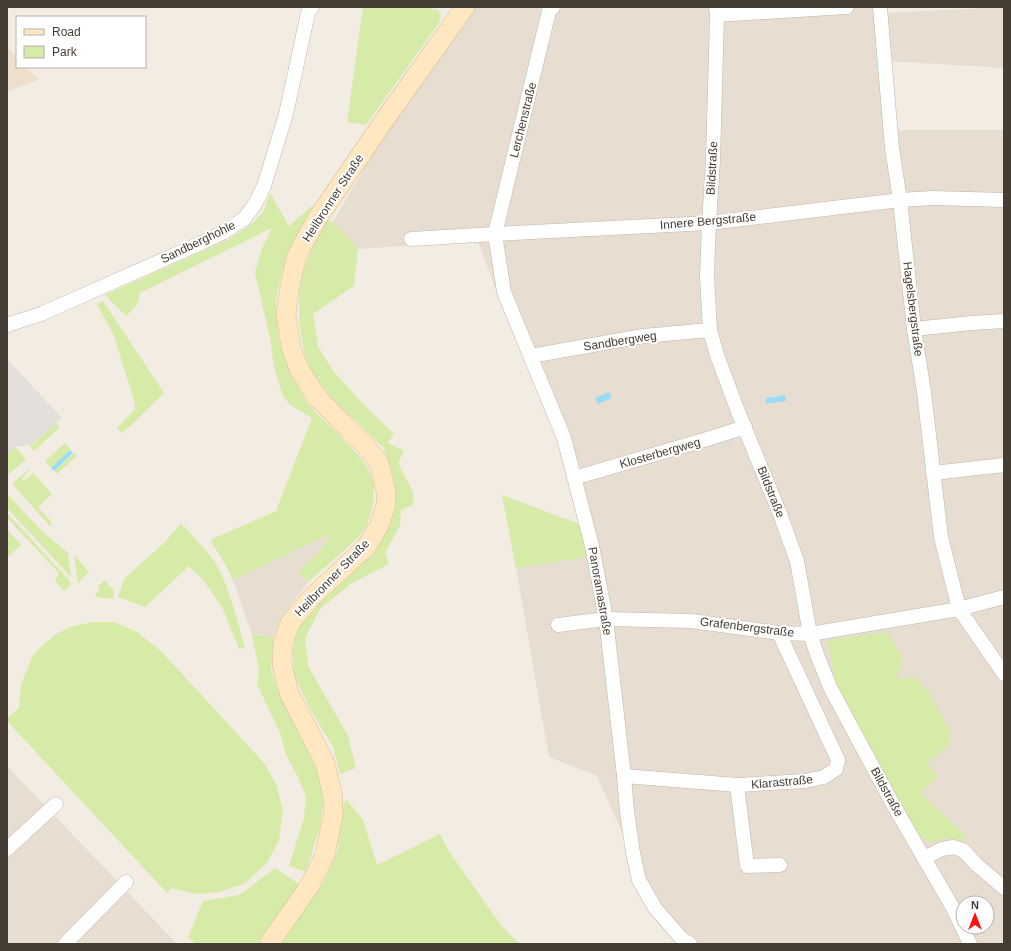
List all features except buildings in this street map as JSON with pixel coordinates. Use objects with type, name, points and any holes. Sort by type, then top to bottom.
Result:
[{"type":"main road","name":"Heilbronner Straße","points":[[269,944],[310,885],[324,855],[333,815],[333,796],[325,763],[288,693],[282,665],[283,644],[290,623],[308,602],[366,547],[380,526],[386,505],[386,492],[378,463],[363,443],[317,397],[299,369],[292,347],[286,314],[290,285],[297,255],[317,219],[460,8]]},
{"type":"street","name":"Sandberghohle","points":[[9,324],[41,314],[194,246],[222,233],[244,219],[255,204],[264,186],[286,114],[308,13],[312,7]]},
{"type":"street","name":"Lerchenstraße","points":[[495,234],[549,11],[553,7]]},
{"type":"street","points":[[717,11],[846,7]]},
{"type":"street","name":"Hagelsbergstraße","points":[[880,7],[892,148],[900,200],[914,329],[934,473],[941,537],[959,609]]},
{"type":"street","name":"Bildstraße","points":[[717,11],[713,160],[707,276],[710,330],[717,355],[797,561],[810,634],[830,687],[891,801],[953,908],[970,944]]},
{"type":"street","name":"Innere Bergstraße","points":[[411,239],[709,223],[900,200],[933,198],[1004,200]]},
{"type":"street","name":"Panoramastraße","points":[[495,234],[504,292],[564,438],[592,546],[606,619],[627,811],[639,880],[655,908],[682,939],[690,944]]},
{"type":"street","points":[[914,329],[1004,321]]},
{"type":"street","name":"Sandbergweg","points":[[531,356],[643,336],[710,330]]},
{"type":"street","name":"Klosterbergweg","points":[[574,478],[714,438],[745,427]]},
{"type":"street","points":[[934,473],[1004,465]]},
{"type":"street","name":"Grafenbergstraße","points":[[558,625],[606,619],[691,621],[779,633],[810,634],[959,609],[1004,597]]},
{"type":"street","points":[[959,609],[1004,674]]},
{"type":"street","name":"Klarastraße","points":[[624,776],[737,785],[805,781],[824,777],[836,769],[838,760],[779,633]]},
{"type":"street","points":[[737,785],[747,866],[780,865]]},
{"type":"street","points":[[7,849],[56,804]]},
{"type":"street","points":[[924,858],[942,849],[953,847],[963,850],[977,865],[1004,888]]},
{"type":"street","points":[[65,944],[126,882]]},
{"type":"shaded area","points":[[460,7],[886,7],[886,13],[1004,7],[1004,68],[890,61],[896,130],[1004,130],[1004,944],[680,944],[654,914],[633,884],[624,836],[597,776],[549,757],[516,568],[588,557],[568,465],[504,312],[478,241],[358,249],[333,222],[431,53]]},
{"type":"shaded area","points":[[7,47],[16,56],[16,68],[27,68],[39,80],[7,91]]},
{"type":"shaded area","points":[[7,359],[62,418],[32,444],[15,447],[7,454]]},
{"type":"shaded area","points":[[331,534],[320,552],[298,571],[308,582],[281,619],[274,637],[252,635],[233,580]]},
{"type":"shaded area","points":[[7,766],[177,944],[7,944]]},
{"type":"green space","points":[[363,7],[422,7],[438,10],[441,16],[439,23],[366,125],[347,122]]},
{"type":"green space","points":[[270,193],[289,226],[314,204],[295,239],[286,260],[278,287],[276,303],[279,341],[289,371],[306,401],[362,460],[369,471],[374,485],[373,506],[367,525],[358,538],[308,582],[298,571],[320,552],[330,534],[233,580],[210,540],[276,511],[312,418],[290,405],[283,396],[274,367],[270,338],[255,273],[261,251],[272,228],[140,293],[137,305],[126,316],[105,295],[227,240],[252,224],[263,212]]},
{"type":"green space","points":[[325,221],[333,222],[358,249],[354,286],[313,314],[318,347],[334,372],[364,405],[394,434],[388,443],[404,451],[398,463],[414,494],[413,505],[401,510],[400,526],[385,553],[389,564],[352,583],[320,609],[305,638],[308,666],[348,736],[356,768],[340,774],[333,747],[309,707],[294,674],[293,654],[295,639],[298,628],[311,610],[375,552],[384,537],[396,503],[395,484],[383,447],[335,401],[322,386],[310,368],[304,352],[299,321],[299,294],[302,276],[308,258]]},
{"type":"green space","points":[[103,301],[164,393],[122,433],[117,428],[135,409],[135,404],[114,336],[97,304]]},
{"type":"green space","points":[[50,416],[59,428],[34,451],[25,440],[33,444],[54,425]]},
{"type":"green space","points":[[65,443],[71,449],[51,468],[45,461]]},
{"type":"green space","points":[[15,447],[26,459],[7,476],[7,454]]},
{"type":"green space","points":[[74,453],[77,456],[57,474],[54,471]]},
{"type":"green space","points":[[29,469],[30,470],[22,478],[24,481],[33,473],[52,494],[38,507],[52,523],[50,526],[13,485],[13,483]]},
{"type":"green space","points":[[7,494],[43,532],[68,553],[71,577],[7,508]]},
{"type":"green space","points":[[502,495],[579,524],[588,557],[516,568]]},
{"type":"green space","points":[[7,513],[70,581],[71,585],[64,591],[55,581],[59,573],[7,518]]},
{"type":"green space","points":[[181,523],[212,558],[218,568],[228,590],[245,648],[239,649],[223,609],[204,581],[189,566],[145,607],[118,597],[124,579],[166,541]]},
{"type":"green space","points":[[7,529],[21,545],[7,558]]},
{"type":"green space","points":[[74,555],[89,572],[78,583]]},
{"type":"green space","points":[[104,580],[114,590],[113,599],[97,597],[95,595],[100,590],[98,587]]},
{"type":"green space","points":[[92,622],[114,622],[137,632],[161,651],[264,763],[276,783],[283,811],[279,840],[267,863],[244,884],[219,892],[196,894],[171,888],[167,893],[7,721],[7,718],[19,708],[21,685],[32,657],[56,634],[70,627]]},
{"type":"green space","points":[[887,632],[903,659],[897,679],[915,677],[928,691],[952,735],[948,746],[926,764],[939,776],[920,793],[965,835],[965,841],[946,838],[931,843],[919,836],[834,682],[832,660],[826,641]]},
{"type":"green space","points":[[252,635],[274,637],[271,669],[280,697],[324,786],[320,827],[306,872],[289,866],[304,818],[306,796],[286,755],[280,733],[257,684],[259,670]]},
{"type":"green space","points":[[346,799],[363,820],[377,865],[440,834],[448,850],[500,924],[519,944],[281,944],[325,880],[339,847],[335,826]]},
{"type":"green space","points":[[275,868],[299,884],[277,918],[256,944],[196,944],[188,937],[203,901],[239,895]]},
{"type":"water","points":[[609,392],[612,398],[598,404],[595,398]]},
{"type":"water","points":[[785,395],[786,401],[766,404],[766,398]]},
{"type":"water","points":[[70,450],[73,453],[54,471],[51,468]]}]
